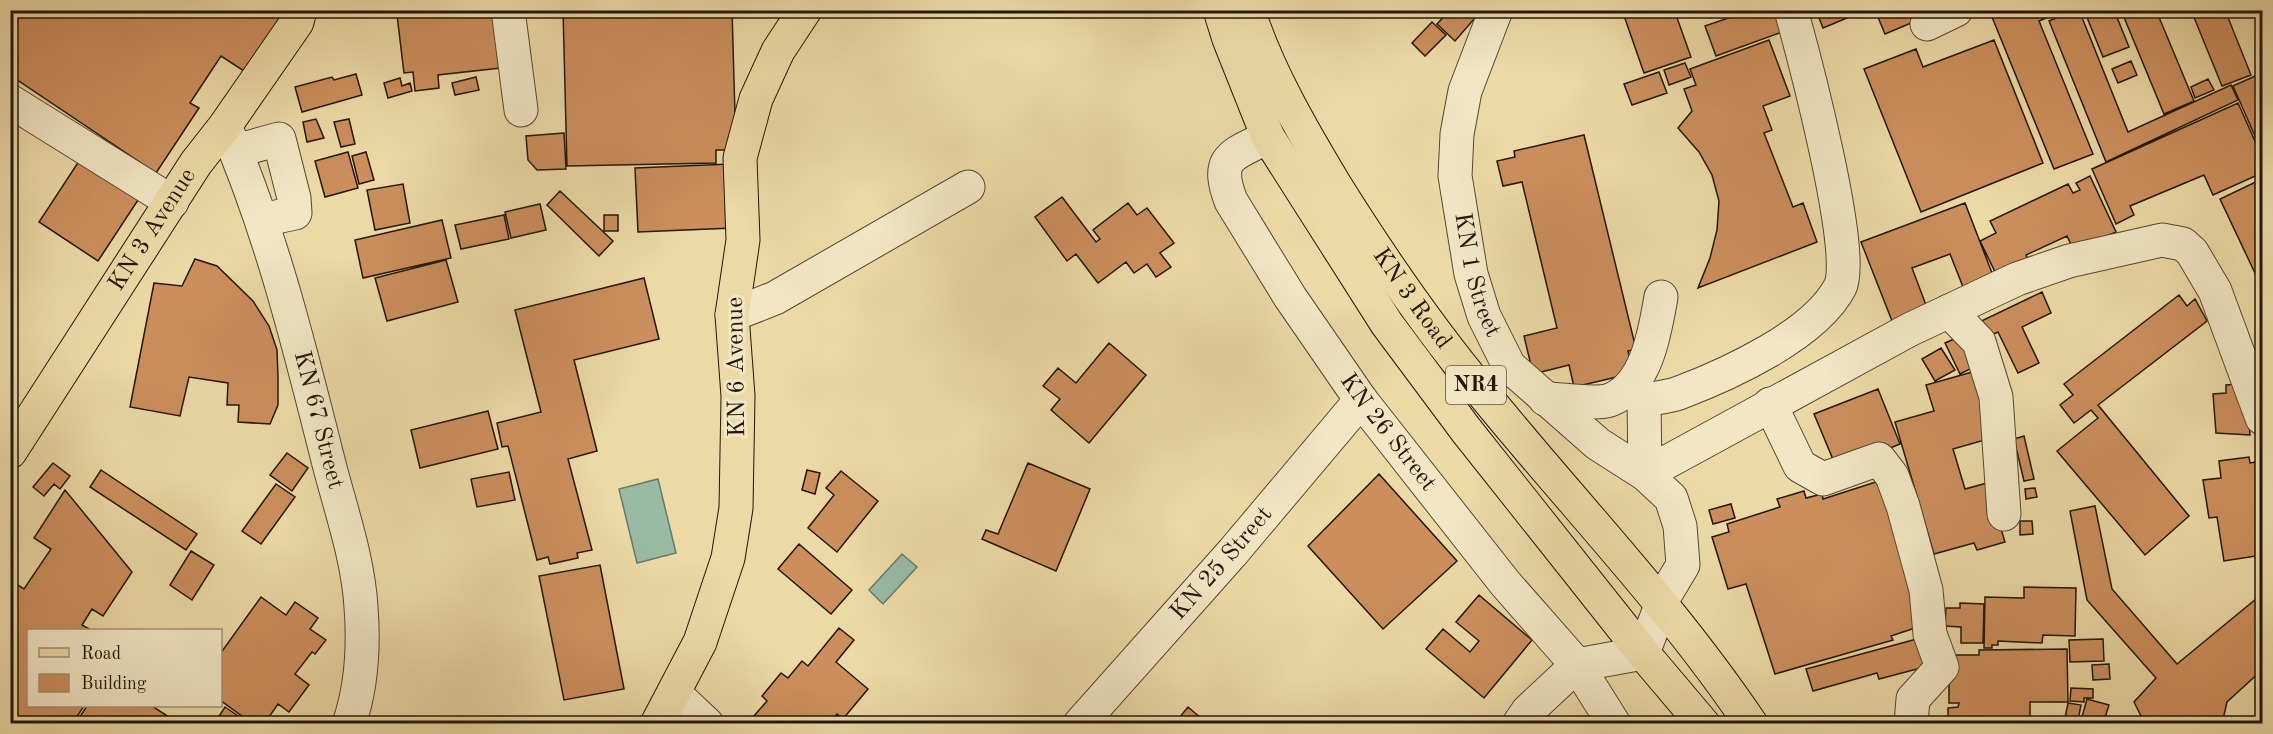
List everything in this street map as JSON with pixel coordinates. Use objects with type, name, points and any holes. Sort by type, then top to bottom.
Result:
[{"type":"main road","name":"KN 3 Avenue","points":[[10,452],[196,163],[231,139],[297,22],[300,10]]},
{"type":"main road","name":"KN 6 Avenue","points":[[657,723],[700,642],[728,558],[736,508],[738,396],[732,315],[743,240],[740,158],[756,99],[778,51],[805,10]]},
{"type":"main road","name":"KN 3 Road","points":[[1239,12],[1229,39],[1268,137],[1387,324],[1466,430],[1643,653],[1703,723]]},
{"type":"main road","name":"KN 3 Road","points":[[1239,12],[1307,139],[1384,263],[1481,392],[1661,602],[1751,723]]},
{"type":"street","points":[[508,10],[520,110]]},
{"type":"street","name":"KN 1 Street","points":[[1497,10],[1465,91],[1456,134],[1455,176],[1471,274],[1484,316],[1509,366],[1598,444],[1645,474],[1671,498],[1680,526],[1683,566],[1661,602],[1643,653]]},
{"type":"street","points":[[1545,399],[1608,401],[1637,394],[1677,394],[1769,350],[1807,326],[1841,285],[1843,255],[1833,190],[1813,88],[1791,10]]},
{"type":"street","points":[[1927,24],[1956,10]]},
{"type":"street","points":[[10,101],[172,202]]},
{"type":"street","name":"KN 26 Street","points":[[1268,137],[1233,155],[1223,171],[1230,201],[1290,297],[1361,400],[1505,583],[1577,665],[1614,723]]},
{"type":"street","name":"KN 67 Street","points":[[231,139],[262,220],[301,356],[356,568],[361,606],[361,674],[349,723]]},
{"type":"street","points":[[231,139],[279,139],[294,198],[295,213],[262,220]]},
{"type":"street","points":[[732,315],[775,298],[968,187]]},
{"type":"street","points":[[1661,297],[1656,327],[1637,394],[1645,474],[1770,404],[1948,311],[2017,279],[2068,261],[2146,242],[2173,241],[2183,244],[2192,252],[2215,291],[2262,418]]},
{"type":"street","points":[[1948,311],[1979,342],[1996,397],[2004,514]]},
{"type":"street","name":"KN 25 Street","points":[[1080,723],[1233,552],[1361,400]]},
{"type":"street","points":[[1770,404],[1800,466],[1823,479],[1879,459],[1892,476],[1926,590],[1930,634],[1942,667],[1913,699],[1911,723]]},
{"type":"street","points":[[1519,723],[1577,665],[1643,653]]},
{"type":"street","points":[[674,693],[707,723]]},
{"type":"shaded area","points":[[658,479],[676,553],[637,563],[619,489]]},
{"type":"shaded area","points":[[902,554],[917,567],[883,604],[869,590]]},
{"type":"building","points":[[10,10],[287,10],[247,73],[221,56],[190,103],[199,108],[156,173],[10,75]]},
{"type":"building","points":[[399,10],[502,10],[511,67],[438,75],[439,88],[415,91],[413,72],[404,73],[397,15]]},
{"type":"building","points":[[563,10],[732,10],[736,150],[716,150],[716,163],[567,166]]},
{"type":"building","points":[[1450,10],[1481,10],[1455,41],[1437,24]]},
{"type":"building","points":[[1622,10],[1688,10],[1676,15],[1691,57],[1644,73]]},
{"type":"building","points":[[1742,10],[1774,10],[1782,32],[1716,56],[1705,26],[1743,13]]},
{"type":"building","points":[[1816,10],[1866,10],[1823,28]]},
{"type":"building","points":[[1875,10],[1942,10],[1885,34]]},
{"type":"building","points":[[2002,10],[2065,10],[2039,21],[2093,154],[2054,169],[1992,17]]},
{"type":"building","points":[[2079,10],[2128,132],[2231,85],[2238,100],[2106,162],[2049,21]]},
{"type":"building","points":[[2084,10],[2114,10],[2129,47],[2103,57]]},
{"type":"building","points":[[2121,10],[2156,10],[2194,101],[2164,114]]},
{"type":"building","points":[[2191,10],[2225,10],[2251,75],[2222,86]]},
{"type":"building","points":[[1432,22],[1446,35],[1425,56],[1412,43]]},
{"type":"building","points":[[1769,40],[1790,96],[1763,106],[1772,130],[1764,133],[1793,207],[1803,203],[1817,242],[1698,288],[1710,258],[1717,230],[1719,201],[1712,175],[1699,152],[1678,128],[1692,111],[1684,89],[1696,85],[1690,69]]},
{"type":"building","points":[[1994,40],[2043,163],[1921,212],[1864,69],[1916,49],[1923,67]]},
{"type":"building","points":[[2131,61],[2137,75],[2118,83],[2112,69]]},
{"type":"building","points":[[1685,63],[1691,77],[1669,85],[1664,70]]},
{"type":"building","points":[[1659,72],[1667,93],[1632,105],[1624,84]]},
{"type":"building","points":[[2262,73],[2262,152],[2233,86]]},
{"type":"building","points":[[356,74],[362,95],[302,112],[295,87],[332,77],[334,80]]},
{"type":"building","points":[[476,77],[479,90],[455,95],[452,83]]},
{"type":"building","points":[[400,78],[402,86],[410,83],[412,91],[388,98],[384,83]]},
{"type":"building","points":[[2208,79],[2214,90],[2195,98],[2191,87]]},
{"type":"building","points":[[2238,103],[2262,157],[2262,173],[2213,195],[2204,175],[2130,206],[2134,215],[2116,224],[2092,169]]},
{"type":"building","points":[[316,119],[324,138],[307,142],[303,122]]},
{"type":"building","points":[[349,119],[355,144],[341,147],[334,122]]},
{"type":"building","points":[[564,133],[566,169],[537,170],[528,160],[526,136]]},
{"type":"building","points":[[1584,135],[1636,349],[1628,351],[1634,373],[1574,387],[1569,365],[1533,374],[1524,336],[1557,328],[1522,182],[1503,186],[1497,161],[1515,157],[1514,151]]},
{"type":"building","points":[[348,152],[358,188],[325,197],[315,161]]},
{"type":"building","points":[[366,152],[374,180],[359,184],[352,156]]},
{"type":"building","points":[[83,155],[142,194],[98,261],[39,222]]},
{"type":"building","points":[[730,164],[733,228],[638,232],[635,168]]},
{"type":"building","points":[[2090,176],[2116,232],[2074,251],[2067,236],[2026,255],[2030,263],[1998,278],[1980,241],[1996,233],[1990,221],[2068,184],[2073,193],[2080,190],[2076,183]]},
{"type":"building","points":[[2262,179],[2262,288],[2220,199]]},
{"type":"building","points":[[403,184],[410,223],[375,230],[367,190]]},
{"type":"building","points":[[560,191],[613,241],[599,256],[547,205]]},
{"type":"building","points":[[1062,197],[1096,242],[1100,239],[1093,230],[1128,203],[1137,215],[1147,208],[1174,243],[1160,253],[1171,267],[1156,277],[1147,264],[1134,273],[1126,262],[1098,283],[1076,254],[1067,261],[1035,217]]},
{"type":"building","points":[[1965,203],[1997,286],[1967,297],[1950,254],[1912,268],[1929,313],[1894,326],[1861,242]]},
{"type":"building","points":[[540,204],[546,230],[511,238],[505,212]]},
{"type":"building","points":[[504,215],[509,239],[461,249],[455,225]]},
{"type":"building","points":[[604,215],[618,215],[618,231],[604,231]]},
{"type":"building","points":[[442,220],[451,258],[363,278],[355,240]]},
{"type":"building","points":[[195,259],[217,266],[253,301],[269,326],[277,350],[278,376],[278,405],[270,424],[238,422],[239,405],[227,405],[228,383],[189,377],[180,416],[130,407],[154,283],[182,286]]},
{"type":"building","points":[[446,260],[458,302],[387,321],[375,278]]},
{"type":"building","points":[[644,278],[659,339],[574,360],[597,451],[568,459],[592,550],[577,553],[578,558],[550,564],[548,557],[537,560],[508,446],[502,447],[497,423],[541,412],[515,310]]},
{"type":"building","points":[[2042,292],[2051,313],[2022,327],[2039,363],[2018,373],[1998,332],[1983,339],[1975,324]]},
{"type":"building","points":[[2179,295],[2187,306],[2195,299],[2207,321],[2098,405],[2189,516],[2145,555],[2057,451],[2098,418],[2091,410],[2074,423],[2060,405],[2073,395],[2064,384]]},
{"type":"building","points":[[1968,333],[1982,363],[1960,374],[1945,343]]},
{"type":"building","points":[[1109,343],[1146,375],[1089,443],[1051,410],[1060,399],[1043,386],[1058,368],[1076,383]]},
{"type":"building","points":[[1941,348],[1955,370],[1935,381],[1922,359]]},
{"type":"building","points":[[1976,371],[1995,437],[1953,449],[1965,489],[1987,483],[2005,542],[1977,550],[1974,543],[1934,554],[1895,422],[1934,411],[1926,385]]},
{"type":"building","points":[[2239,384],[2247,396],[2250,435],[2216,433],[2213,394],[2226,393],[2226,385]]},
{"type":"building","points":[[1878,389],[1900,444],[1837,469],[1814,414]]},
{"type":"building","points":[[488,411],[498,449],[420,468],[411,430]]},
{"type":"building","points":[[2024,436],[2034,479],[2024,481],[2014,439]]},
{"type":"building","points":[[287,453],[308,468],[292,491],[270,475]]},
{"type":"building","points":[[2249,457],[2250,463],[2262,461],[2262,555],[2224,561],[2217,517],[2209,518],[2203,480],[2221,478],[2219,461]]},
{"type":"building","points":[[53,463],[70,476],[60,489],[54,484],[44,496],[33,487]]},
{"type":"building","points":[[1028,463],[1090,489],[1056,571],[982,539],[986,530],[998,534]]},
{"type":"building","points":[[101,470],[197,534],[186,550],[90,487]]},
{"type":"building","points":[[807,470],[820,473],[815,494],[802,490]]},
{"type":"building","points":[[841,471],[878,501],[837,552],[808,528],[834,495],[826,488]]},
{"type":"building","points":[[509,472],[515,500],[477,507],[471,479]]},
{"type":"building","points":[[1379,474],[1457,561],[1383,629],[1308,546]]},
{"type":"building","points":[[1879,481],[1927,624],[1891,636],[1893,640],[1775,674],[1746,584],[1728,589],[1712,537],[1729,532],[1727,524],[1780,507],[1777,499],[1804,491],[1806,498],[1822,494],[1823,499]]},
{"type":"building","points":[[276,484],[295,497],[261,544],[242,531]]},
{"type":"building","points":[[2035,488],[2037,497],[2026,499],[2025,489]]},
{"type":"building","points":[[65,490],[132,572],[103,616],[92,609],[82,625],[89,629],[27,629],[27,707],[83,707],[72,724],[10,724],[10,580],[24,589],[51,549],[34,538]]},
{"type":"building","points":[[1731,504],[1735,518],[1713,524],[1709,510]]},
{"type":"building","points":[[2095,506],[2112,589],[2177,664],[2262,594],[2262,670],[2227,702],[2222,724],[2145,724],[2134,702],[2156,678],[2087,600],[2070,511]]},
{"type":"building","points":[[2020,521],[2032,521],[2033,534],[2020,535]]},
{"type":"building","points":[[799,544],[852,590],[831,614],[778,569]]},
{"type":"building","points":[[191,551],[214,565],[192,600],[170,585]]},
{"type":"building","points":[[600,565],[624,689],[564,700],[539,576]]},
{"type":"building","points":[[2024,587],[2076,588],[2075,636],[2043,635],[2042,643],[1998,641],[1998,645],[1992,645],[1992,648],[1984,648],[1985,597],[2024,598]]},
{"type":"building","points":[[1479,595],[1532,640],[1484,698],[1426,649],[1443,629],[1470,652],[1479,641],[1456,622]]},
{"type":"building","points":[[261,597],[286,615],[295,602],[318,618],[310,629],[326,640],[315,654],[312,652],[295,674],[309,685],[289,712],[278,704],[264,724],[253,724],[222,701],[222,651]]},
{"type":"building","points":[[1960,603],[1984,604],[1983,643],[1961,643],[1961,627],[1945,626],[1946,608],[1960,608]]},
{"type":"building","points":[[839,628],[854,640],[836,662],[868,689],[843,719],[837,714],[829,724],[763,724],[754,716],[767,701],[762,696],[781,673],[788,678],[802,661],[808,666]]},
{"type":"building","points":[[1928,636],[1936,664],[1879,679],[1877,673],[1813,691],[1806,669]]},
{"type":"building","points":[[2103,639],[2104,661],[2070,662],[2069,640]]},
{"type":"building","points":[[2067,649],[2068,702],[2030,702],[2030,724],[1948,721],[1948,708],[1958,707],[1959,703],[1949,703],[1949,655],[1979,655],[1979,650]]},
{"type":"building","points":[[2109,664],[2110,679],[2093,680],[2092,665]]},
{"type":"building","points":[[2071,688],[2093,689],[2093,698],[2084,698],[2084,702],[2070,701]]},
{"type":"building","points":[[2087,699],[2109,705],[2103,724],[2080,724]]},
{"type":"building","points":[[2068,703],[2081,705],[2078,720],[2065,718]]},
{"type":"building","points":[[86,707],[154,707],[180,724],[75,724]]},
{"type":"building","points":[[225,707],[250,724],[214,724]]},
{"type":"building","points":[[1188,707],[1208,724],[1174,724]]}]
